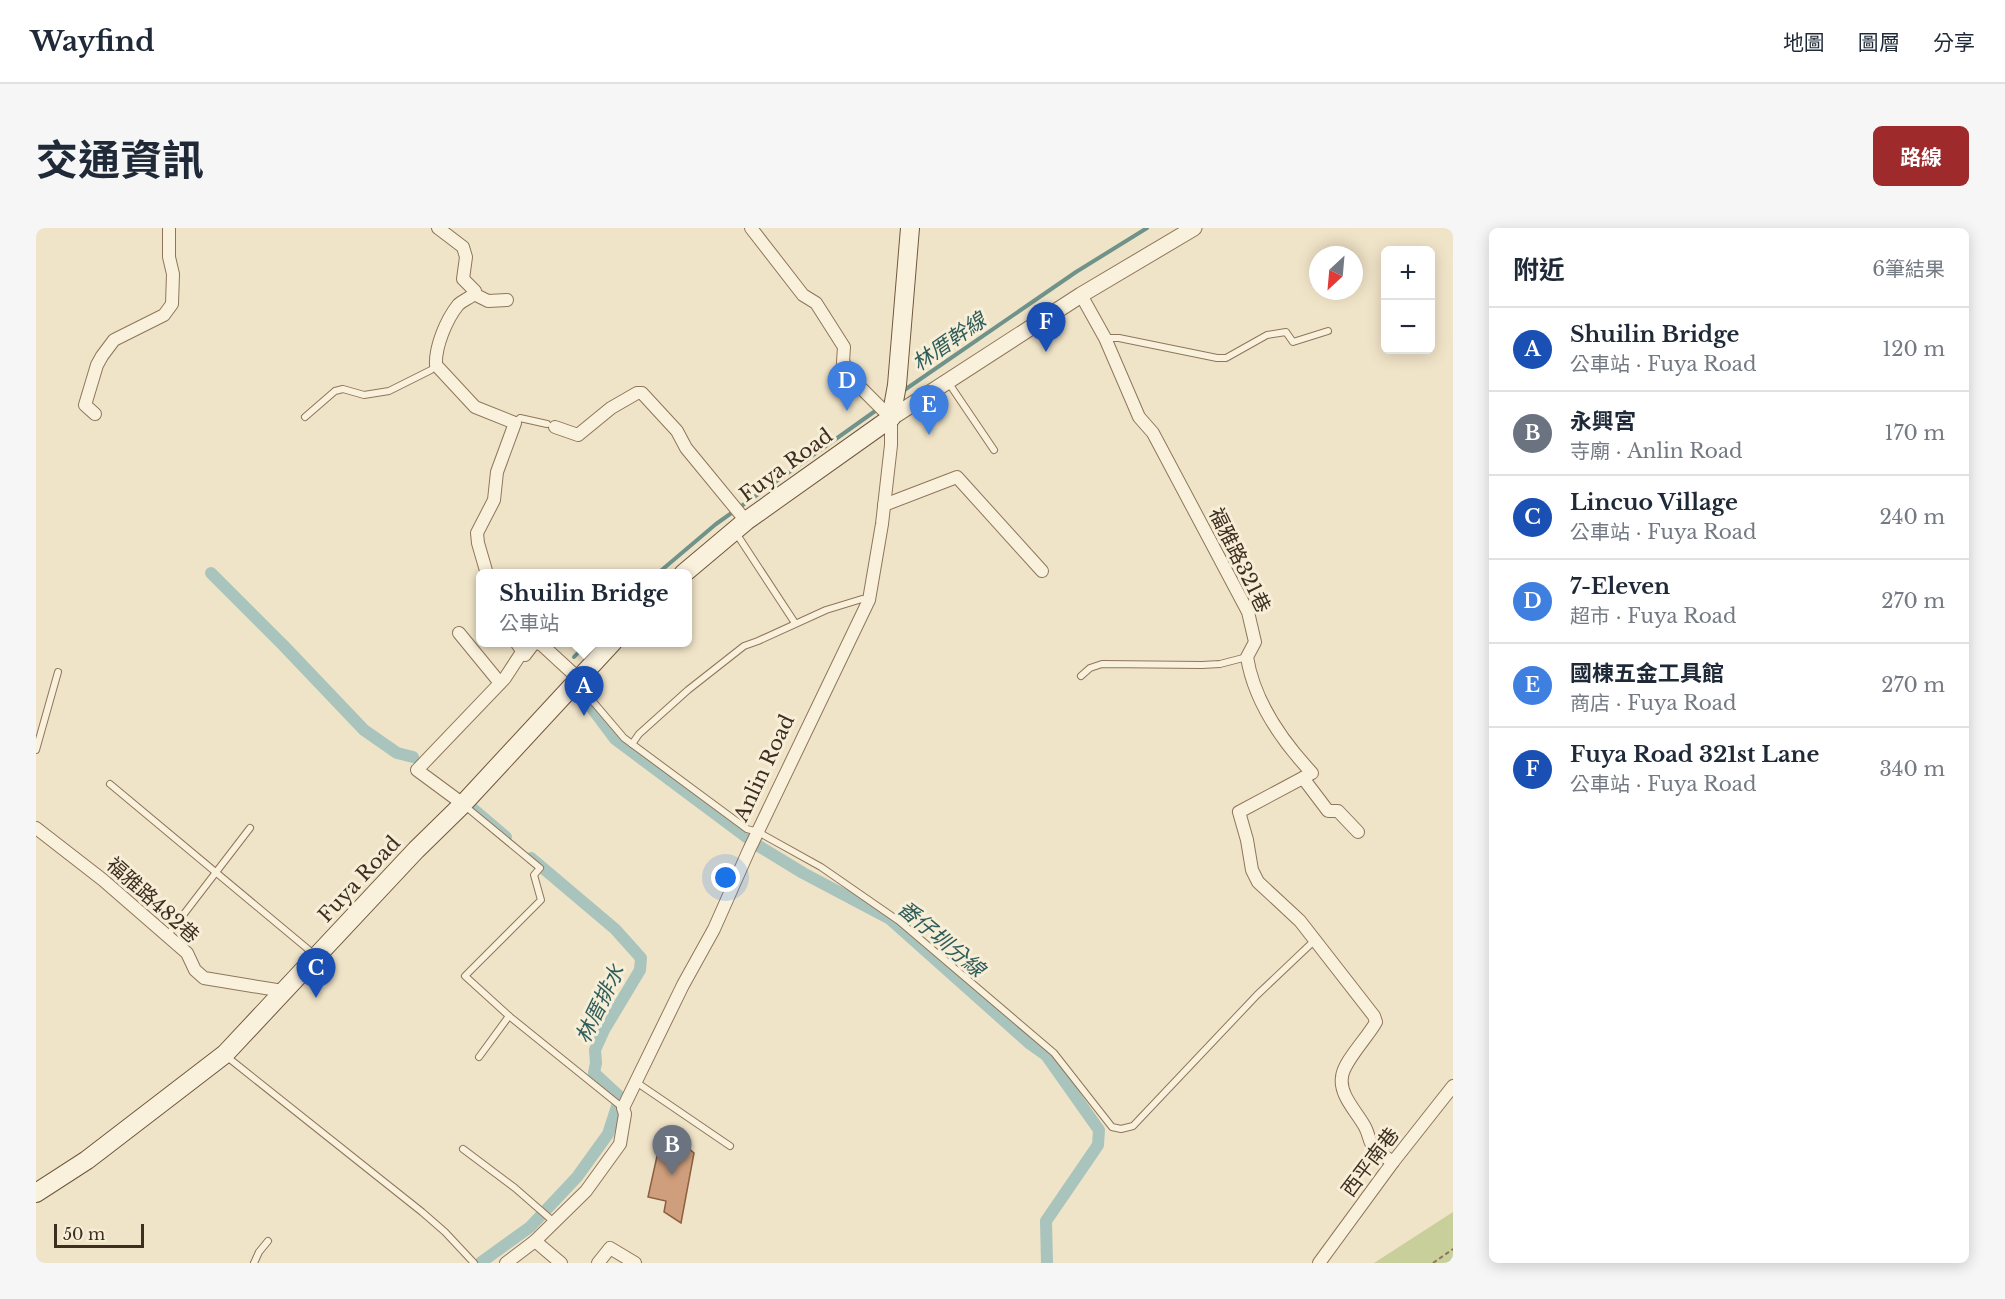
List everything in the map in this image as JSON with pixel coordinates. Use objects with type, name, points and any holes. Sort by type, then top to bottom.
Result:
[{"type":"main road","name":"Anlin Road","points":[[890,412],[897,387],[910,228]]},
{"type":"main road","name":"Fuya Road","points":[[687,569],[741,523],[890,412]]},
{"type":"main road","name":"Fuya Road","points":[[36,1193],[87,1160],[225,1054],[463,804],[608,647]]},
{"type":"street","points":[[94,414],[85,405],[102,356],[114,340],[164,315],[172,304],[173,274],[169,257],[169,228]]},
{"type":"street","points":[[438,228],[463,247],[466,257],[463,279],[475,291],[474,294]]},
{"type":"street","points":[[751,228],[803,295],[816,303],[844,347],[843,362],[858,386],[890,412]]},
{"type":"street","name":"Fuya Road","points":[[890,412],[948,382],[1081,295],[1194,228]]},
{"type":"street","points":[[474,294],[488,301],[507,300]]},
{"type":"street","points":[[474,294],[460,303],[450,319],[435,357],[436,366],[475,407],[515,423],[497,472],[494,500],[477,533],[486,569]]},
{"type":"street","name":"福雅路321巷","points":[[1081,295],[1105,338],[1139,417],[1153,433],[1248,612],[1255,642],[1247,657],[1252,680],[1270,718],[1293,753],[1312,773],[1303,778]]},
{"type":"street","points":[[551,426],[578,435],[611,408],[637,393],[642,393],[677,430],[686,448],[731,503],[741,523]]},
{"type":"street","name":"Anlin Road","points":[[506,1263],[535,1241],[586,1191],[620,1144],[625,1114],[623,1108],[683,986],[714,929],[749,850],[869,600],[891,445],[890,412]]},
{"type":"street","points":[[884,505],[957,477],[1042,571]]},
{"type":"street","points":[[459,633],[500,683]]},
{"type":"street","points":[[463,804],[417,770],[512,669],[519,647]]},
{"type":"street","points":[[519,647],[525,655],[532,647]]},
{"type":"street","points":[[544,647],[579,679]]},
{"type":"street","points":[[1358,832],[1338,811],[1328,811],[1303,778],[1239,812],[1252,870],[1258,882],[1300,921],[1368,1006],[1376,1022],[1344,1069],[1341,1077],[1342,1086],[1369,1135],[1372,1146],[1393,1162]]},
{"type":"street","name":"福雅路482巷","points":[[37,827],[104,880],[187,953],[195,970],[204,978],[283,991]]},
{"type":"street","name":"西平南巷","points":[[1319,1263],[1393,1162],[1453,1086]]},
{"type":"street","points":[[535,1241],[561,1263]]},
{"type":"street","points":[[598,1263],[610,1248],[635,1263]]},
{"type":"lane","points":[[1105,338],[1119,338],[1226,358],[1267,335],[1286,332],[1293,342],[1328,331]]},
{"type":"lane","points":[[305,417],[336,391],[343,389],[364,395],[389,391],[436,366]]},
{"type":"lane","points":[[948,382],[994,450]]},
{"type":"lane","points":[[515,423],[524,417],[551,426]]},
{"type":"lane","points":[[741,523],[795,623]]},
{"type":"lane","points":[[632,744],[639,734],[688,690],[744,646],[826,610],[862,599],[869,600]]},
{"type":"lane","points":[[1081,676],[1090,668],[1102,664],[1221,664],[1247,657]]},
{"type":"lane","points":[[36,750],[58,672]]},
{"type":"lane","points":[[579,679],[590,698],[624,738],[747,829],[821,867],[899,921],[1054,1053],[1112,1127],[1121,1129],[1133,1126],[1257,995],[1316,940]]},
{"type":"lane","points":[[110,784],[317,956]]},
{"type":"lane","points":[[463,804],[540,868],[534,875],[541,900],[465,976],[509,1016],[623,1108]]},
{"type":"lane","points":[[167,936],[250,828]]},
{"type":"lane","points":[[479,1057],[509,1016]]},
{"type":"lane","points":[[225,1054],[422,1212],[445,1232],[474,1263]]},
{"type":"lane","points":[[636,1082],[730,1146]]},
{"type":"lane","points":[[463,1149],[515,1188],[554,1222]]},
{"type":"lane","points":[[254,1263],[268,1241]]},
{"type":"path","points":[[1433,1263],[1453,1250]]},
{"type":"green space","points":[[1453,1212],[1453,1263],[1374,1263]]},
{"type":"building","points":[[661,1138],[681,1142],[694,1153],[681,1223],[664,1212],[666,1201],[648,1197]]},
{"type":"waterway","name":"林厝幹線","points":[[903,391],[1076,272],[1147,228]]},
{"type":"waterway","name":"林厝幹線","points":[[663,569],[716,524],[878,409]]},
{"type":"waterway","points":[[211,573],[364,730],[397,753],[413,757]]},
{"type":"waterway","name":"林厝幹線","points":[[574,657],[583,647]]},
{"type":"waterway","name":"番仔圳分線","points":[[585,699],[615,739],[757,845],[803,873],[890,919],[1029,1043],[1046,1055],[1099,1130],[1098,1145],[1046,1221],[1047,1263]]},
{"type":"waterway","name":"林厝排水","points":[[472,808],[506,837]]},
{"type":"waterway","name":"林厝排水","points":[[480,1263],[530,1227],[577,1177],[608,1134],[620,1097],[594,1073],[595,1050],[604,1030],[640,970],[641,958],[615,929],[531,858]]},
{"type":"place","name":"Fuya Road 321st Lane","points":[[1046,352]]},
{"type":"place","name":"7-Eleven","points":[[847,411]]},
{"type":"place","name":"國棟五金工具館","points":[[929,435]]},
{"type":"place","name":"Shuilin Bridge","points":[[584,716]]},
{"type":"place","name":"Lincuo Village","points":[[316,998]]},
{"type":"place","name":"永興宮","points":[[672,1175]]}]
